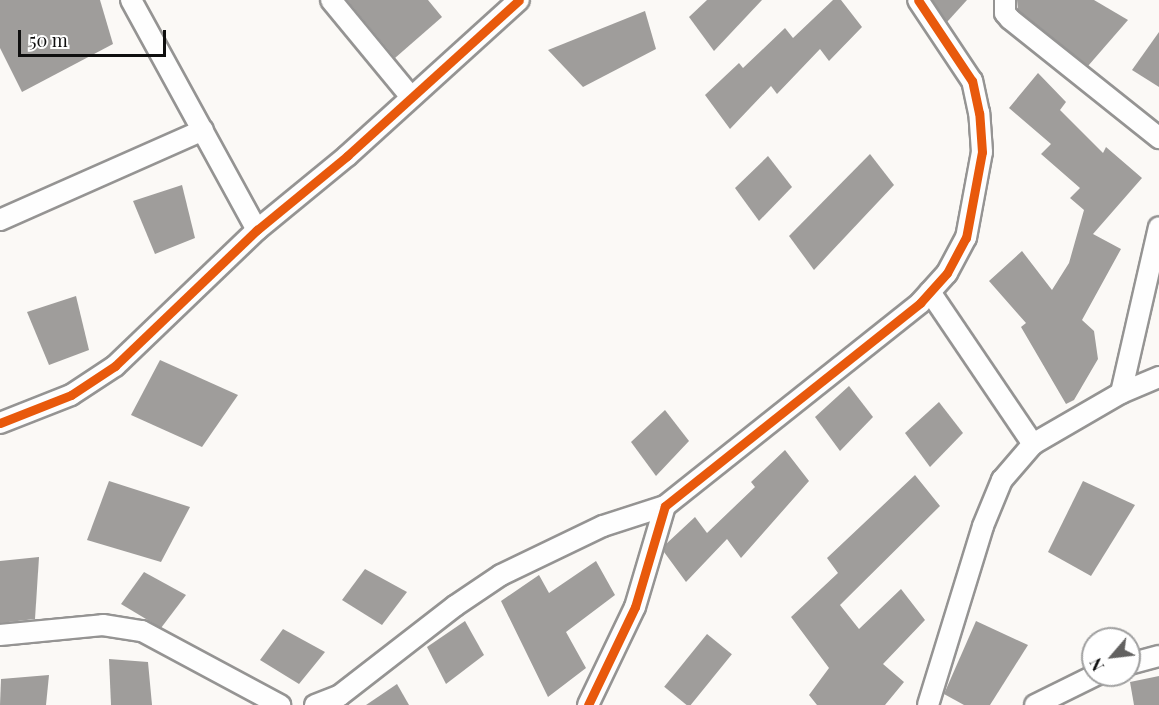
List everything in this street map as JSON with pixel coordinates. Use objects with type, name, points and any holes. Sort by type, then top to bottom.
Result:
[{"type":"street","points":[[131,0],[257,230]]},
{"type":"street","points":[[331,0],[411,97]]},
{"type":"street","points":[[0,423],[71,395],[114,366],[257,230],[519,0]]},
{"type":"street","points":[[315,705],[339,696],[455,606],[501,575],[603,526],[664,506],[930,292],[947,273],[966,238],[982,152],[972,81],[918,0]]},
{"type":"street","points":[[1005,0],[1005,13],[1010,20],[1159,138]]},
{"type":"street","points":[[0,220],[203,130]]},
{"type":"street","points":[[1121,393],[1159,227]]},
{"type":"street","points":[[930,292],[1034,444]]},
{"type":"street","points":[[928,705],[994,497],[1012,466],[1034,444],[1121,393],[1159,377]]},
{"type":"street","points":[[588,705],[635,607],[664,506]]},
{"type":"street","points":[[0,635],[103,624],[142,631],[280,705]]},
{"type":"street","points":[[1141,661],[1159,656]]},
{"type":"street","points":[[1035,705],[1081,682]]},
{"type":"building","points":[[0,0],[100,0],[113,44],[22,92],[0,48]]},
{"type":"building","points":[[347,0],[428,0],[442,17],[395,58]]},
{"type":"building","points":[[707,0],[762,0],[714,51],[689,17]]},
{"type":"building","points":[[833,0],[841,0],[862,27],[829,61],[820,49],[777,94],[771,86],[730,129],[705,95],[739,63],[743,68],[785,28],[793,38]]},
{"type":"building","points":[[932,0],[967,0],[947,22]]},
{"type":"building","points":[[1017,0],[1094,0],[1128,20],[1088,66],[1018,10]]},
{"type":"building","points":[[645,11],[656,49],[583,87],[548,50]]},
{"type":"building","points":[[1159,32],[1159,87],[1132,70]]},
{"type":"building","points":[[1038,73],[1066,102],[1060,110],[1103,153],[1106,147],[1142,178],[1093,234],[1121,249],[1082,320],[1094,331],[1098,359],[1074,400],[1066,404],[1021,327],[1026,323],[989,281],[1022,251],[1052,290],[1069,263],[1084,210],[1070,198],[1080,188],[1041,154],[1051,144],[1009,108]]},
{"type":"building","points":[[870,154],[894,185],[814,270],[789,236]]},
{"type":"building","points":[[768,156],[792,187],[759,221],[735,188]]},
{"type":"building","points":[[182,185],[195,238],[155,254],[133,201]]},
{"type":"building","points":[[76,296],[89,350],[49,365],[27,312]]},
{"type":"building","points":[[160,360],[238,395],[202,447],[131,415]]},
{"type":"building","points":[[849,386],[873,417],[840,451],[815,417]]},
{"type":"building","points":[[939,402],[963,433],[930,467],[905,433]]},
{"type":"building","points":[[665,410],[689,441],[656,476],[631,442]]},
{"type":"building","points":[[785,450],[809,481],[741,558],[727,539],[686,582],[664,552],[666,544],[695,517],[707,533],[755,487],[751,482]]},
{"type":"building","points":[[915,475],[940,506],[840,605],[859,629],[901,589],[925,620],[883,664],[904,682],[885,705],[817,705],[809,695],[829,668],[791,617],[838,573],[827,558]]},
{"type":"building","points":[[109,481],[190,507],[161,562],[87,540]]},
{"type":"building","points":[[1083,481],[1135,505],[1091,576],[1048,552]]},
{"type":"building","points":[[39,557],[35,619],[0,623],[0,561]]},
{"type":"building","points":[[596,561],[615,595],[566,632],[586,668],[548,697],[501,601],[539,575],[549,593]]},
{"type":"building","points":[[365,569],[407,592],[382,625],[342,600]]},
{"type":"building","points":[[144,572],[186,595],[161,628],[121,604]]},
{"type":"building","points":[[465,621],[484,655],[446,684],[427,647]]},
{"type":"building","points":[[976,621],[1028,645],[990,705],[964,705],[944,694]]},
{"type":"building","points":[[283,629],[325,652],[299,684],[260,660]]},
{"type":"building","points":[[707,634],[732,654],[691,705],[687,705],[664,687]]},
{"type":"building","points":[[109,659],[148,662],[152,705],[111,705]]},
{"type":"building","points":[[49,675],[46,705],[0,705],[1,679]]},
{"type":"building","points":[[1159,676],[1159,705],[1134,705],[1131,687],[1141,687],[1141,680]]},
{"type":"building","points":[[397,684],[409,705],[366,705]]},
{"type":"cycle path","points":[[0,423],[71,395],[115,366],[257,230],[347,156],[519,0]]},
{"type":"cycle path","points":[[588,705],[635,607],[665,506],[920,303],[947,273],[966,238],[982,152],[979,113],[972,81],[918,0]]}]
